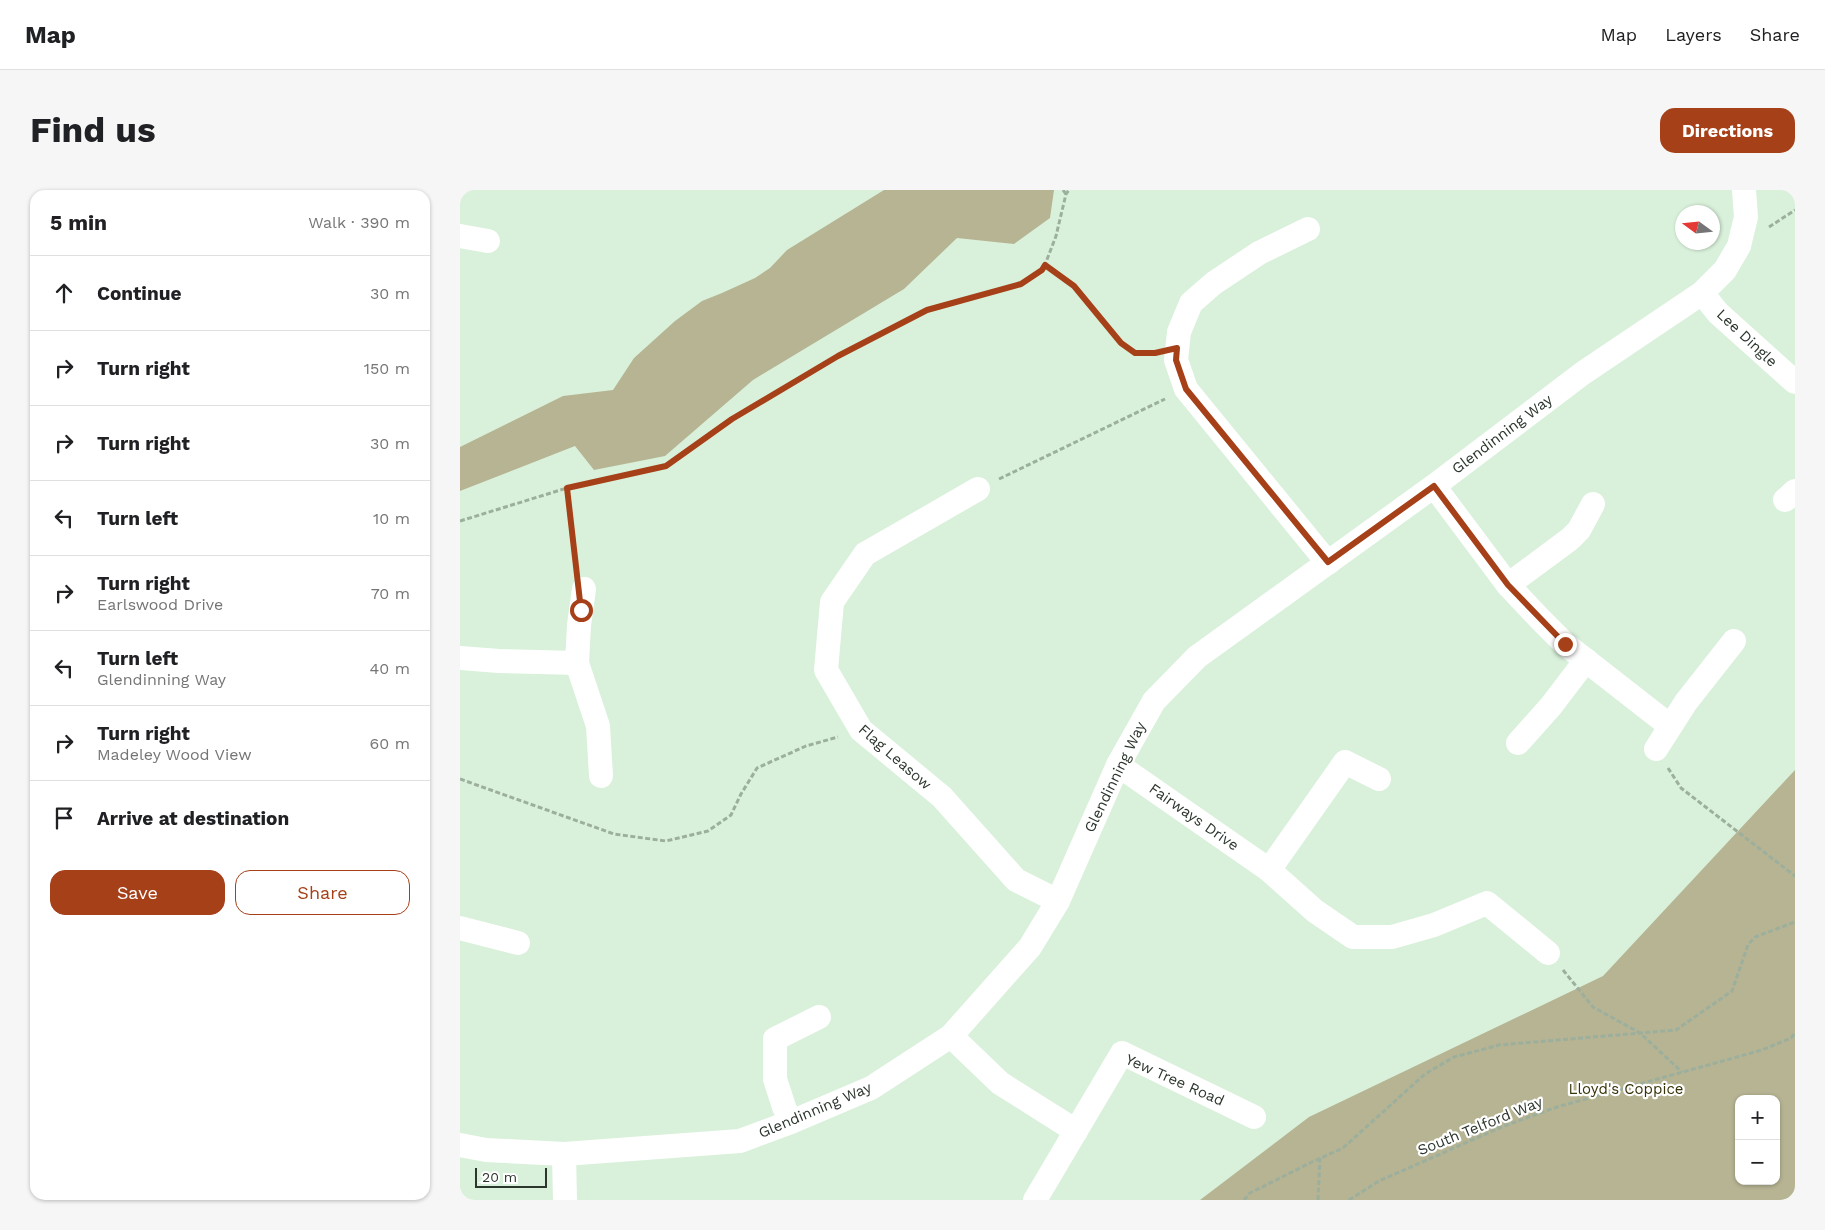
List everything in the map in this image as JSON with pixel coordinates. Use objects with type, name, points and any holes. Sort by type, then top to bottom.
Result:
[{"type":"street","name":"Glendinning Way","points":[[460,1145],[486,1150],[564,1154],[740,1141],[791,1122],[871,1088],[950,1036],[1030,947],[1058,901],[1118,765],[1154,701],[1197,658],[1434,486],[1583,373],[1702,293],[1725,270],[1739,246],[1746,217],[1744,190]]},
{"type":"street","points":[[1308,229],[1259,253],[1214,284],[1191,303],[1179,332],[1176,360],[1186,389],[1328,562]]},
{"type":"street","points":[[460,236],[488,241]]},
{"type":"street","name":"Lee Dingle","points":[[1702,293],[1718,313],[1795,382]]},
{"type":"street","points":[[1434,486],[1508,585],[1565,644],[1670,726]]},
{"type":"street","name":"Flag Leasow","points":[[978,489],[865,554],[832,602],[826,670],[861,730],[942,797],[1016,880],[1058,901]]},
{"type":"street","points":[[1508,585],[1570,539],[1579,530],[1593,504]]},
{"type":"street","points":[[580,580],[576,663],[598,726],[602,776]]},
{"type":"street","points":[[1656,749],[1686,702],[1734,641]]},
{"type":"street","points":[[460,658],[576,663]]},
{"type":"street","points":[[1518,743],[1552,706],[1586,660]]},
{"type":"street","points":[[1270,870],[1345,762],[1379,779]]},
{"type":"street","name":"Fairways Drive","points":[[1118,765],[1270,870],[1316,910],[1353,937],[1392,937],[1434,925],[1487,903],[1548,953]]},
{"type":"street","points":[[460,928],[518,943]]},
{"type":"street","points":[[791,1122],[775,1079],[775,1039],[819,1017]]},
{"type":"street","points":[[950,1036],[1000,1082],[1076,1131]]},
{"type":"street","name":"Yew Tree Road","points":[[1034,1200],[1122,1053],[1254,1117]]},
{"type":"street","points":[[564,1154],[565,1200]]},
{"type":"path","points":[[1064,190],[1066,194]]},
{"type":"path","points":[[460,521],[567,488],[666,466],[732,419],[838,356],[927,310],[1021,284],[1042,270],[1045,265],[1056,236],[1066,194],[1069,190]]},
{"type":"path","points":[[1045,265],[1074,286],[1121,343],[1135,353],[1155,353],[1177,348]]},
{"type":"path","points":[[978,489],[1186,389]]},
{"type":"path","points":[[567,488],[580,580]]},
{"type":"path","points":[[460,778],[614,834],[666,841],[708,831],[731,814],[757,768],[806,746],[861,730]]},
{"type":"path","points":[[1656,749],[1680,788],[1795,876]]},
{"type":"path","points":[[1244,1200],[1250,1193],[1343,1148],[1425,1074],[1454,1057],[1499,1045],[1676,1030],[1732,991],[1748,945],[1755,936],[1795,922]]},
{"type":"path","points":[[1548,953],[1594,1007],[1640,1034],[1682,1072]]},
{"type":"path","name":"South Telford Way","points":[[1349,1200],[1379,1181],[1504,1126],[1556,1107],[1762,1050],[1790,1038],[1795,1033]]},
{"type":"path","points":[[1318,1200],[1320,1158]]},
{"type":"green space","points":[[884,190],[1054,190],[1050,218],[1014,244],[957,238],[904,289],[753,380],[665,456],[594,470],[575,446],[460,491],[460,447],[563,396],[613,390],[634,358],[675,321],[702,301],[755,278],[770,268],[787,250]]},
{"type":"green space","name":"Lloyd's Coppice","points":[[1795,770],[1795,1200],[1200,1200],[1309,1117],[1603,976]]},
{"type":"route","points":[[581,610],[567,488],[666,466],[732,419],[838,356],[927,310],[1021,284],[1042,270],[1045,265],[1074,286],[1121,343],[1135,353],[1155,353],[1177,348],[1176,360],[1186,389],[1328,562],[1434,486],[1508,585],[1565,644]]}]
